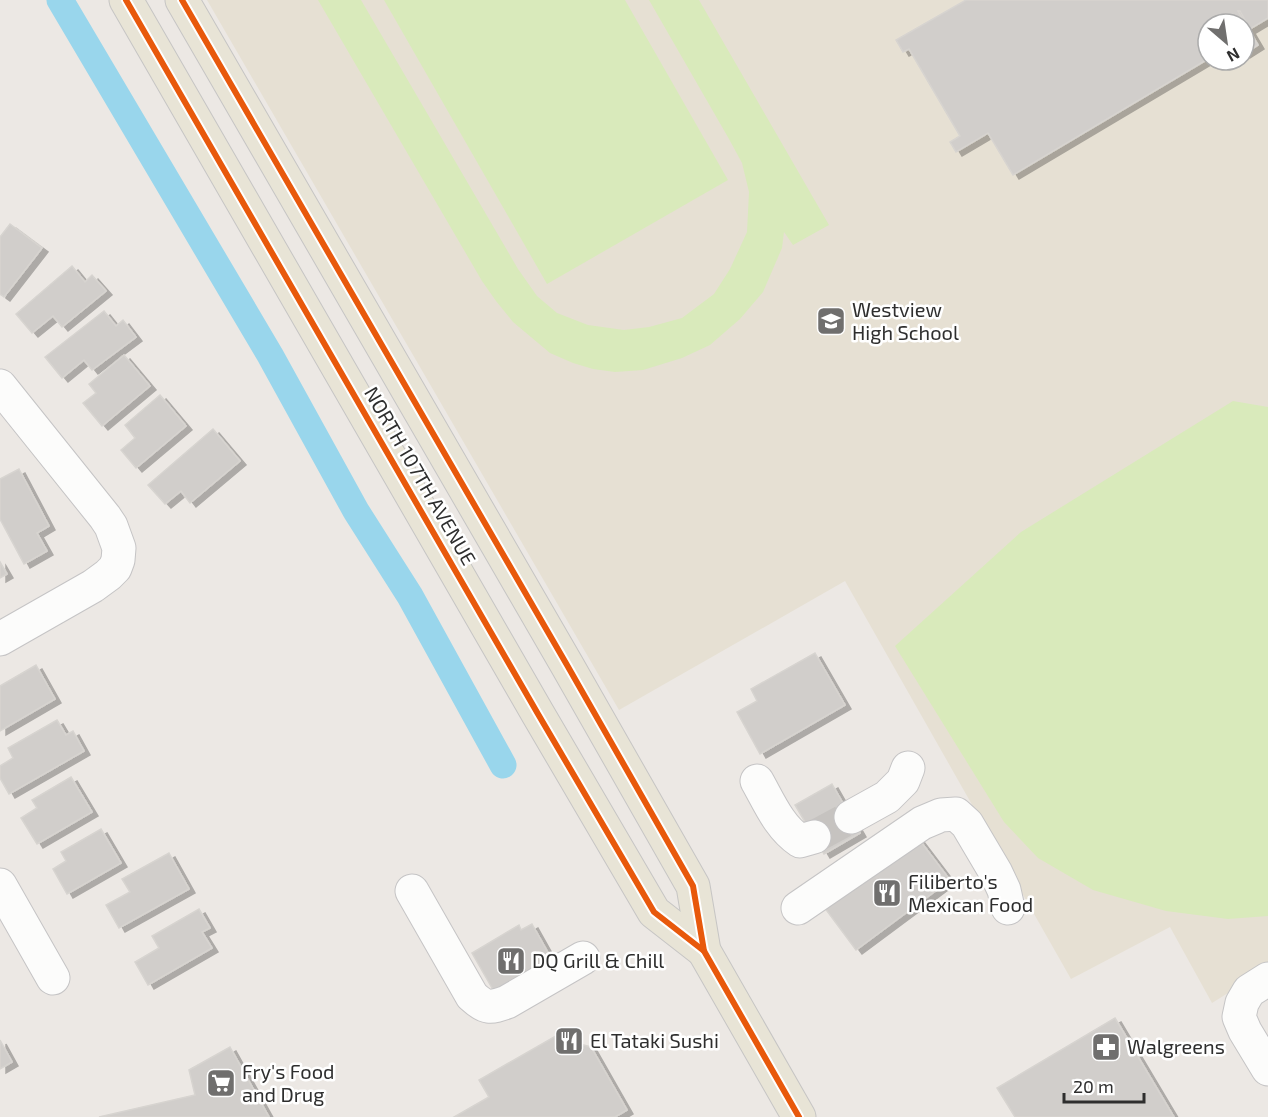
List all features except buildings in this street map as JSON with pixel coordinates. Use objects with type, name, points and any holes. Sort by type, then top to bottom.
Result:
[{"type":"main road","name":"NORTH 107TH AVENUE","points":[[126,0],[654,912],[704,951]]},
{"type":"main road","name":"NORTH 107TH AVENUE","points":[[182,0],[693,886],[704,951],[799,1117]]},
{"type":"street","points":[[0,386],[105,517],[119,548],[115,568],[108,575],[93,586],[0,639]]},
{"type":"street","points":[[851,817],[887,796],[903,782],[908,768]]},
{"type":"street","points":[[757,781],[790,834],[800,841],[814,837]]},
{"type":"street","points":[[798,908],[922,823],[941,815],[956,814],[967,824],[996,873],[1004,890],[1008,908]]},
{"type":"street","points":[[0,885],[52,978]]},
{"type":"street","points":[[412,891],[472,996],[483,1006],[494,1006],[507,1002],[583,958]]},
{"type":"street","points":[[1268,979],[1249,991],[1242,1003],[1239,1017],[1268,1069]]},
{"type":"shaded area","name":"Westview High School","points":[[207,0],[1268,0],[1268,968],[1212,1003],[1170,927],[1071,979],[845,581],[619,710]]},
{"type":"green space","points":[[318,0],[361,0],[518,269],[537,296],[557,313],[588,325],[624,330],[649,327],[682,318],[714,294],[730,269],[747,232],[749,192],[742,163],[649,0],[699,0],[829,225],[793,245],[784,232],[782,248],[763,292],[740,319],[710,345],[682,358],[643,370],[615,372],[593,369],[550,353],[513,322],[482,281]]},
{"type":"green space","points":[[384,0],[625,0],[728,180],[547,284]]},
{"type":"green space","points":[[1233,401],[1268,407],[1268,916],[1228,919],[1166,911],[1093,890],[1038,858],[1004,822],[895,646],[1021,532]]},
{"type":"waterway","points":[[60,0],[270,355],[356,511],[410,596],[503,765]]},
{"type":"tunnel","points":[[814,837],[851,817]]},
{"type":"cycle path","points":[[126,0],[654,912],[704,951]]},
{"type":"cycle path","points":[[182,0],[693,886],[704,951],[799,1117]]},
{"type":"place","name":"Westview High School","points":[[831,321]]},
{"type":"place","name":"Filiberto's Mexican Food","points":[[887,893]]},
{"type":"place","name":"DQ Grill & Chill","points":[[511,961]]},
{"type":"place","name":"El Tataki Sushi","points":[[569,1041]]},
{"type":"place","name":"Walgreens","points":[[1106,1047]]},
{"type":"place","name":"Fry's Food and Drug","points":[[221,1083]]}]
